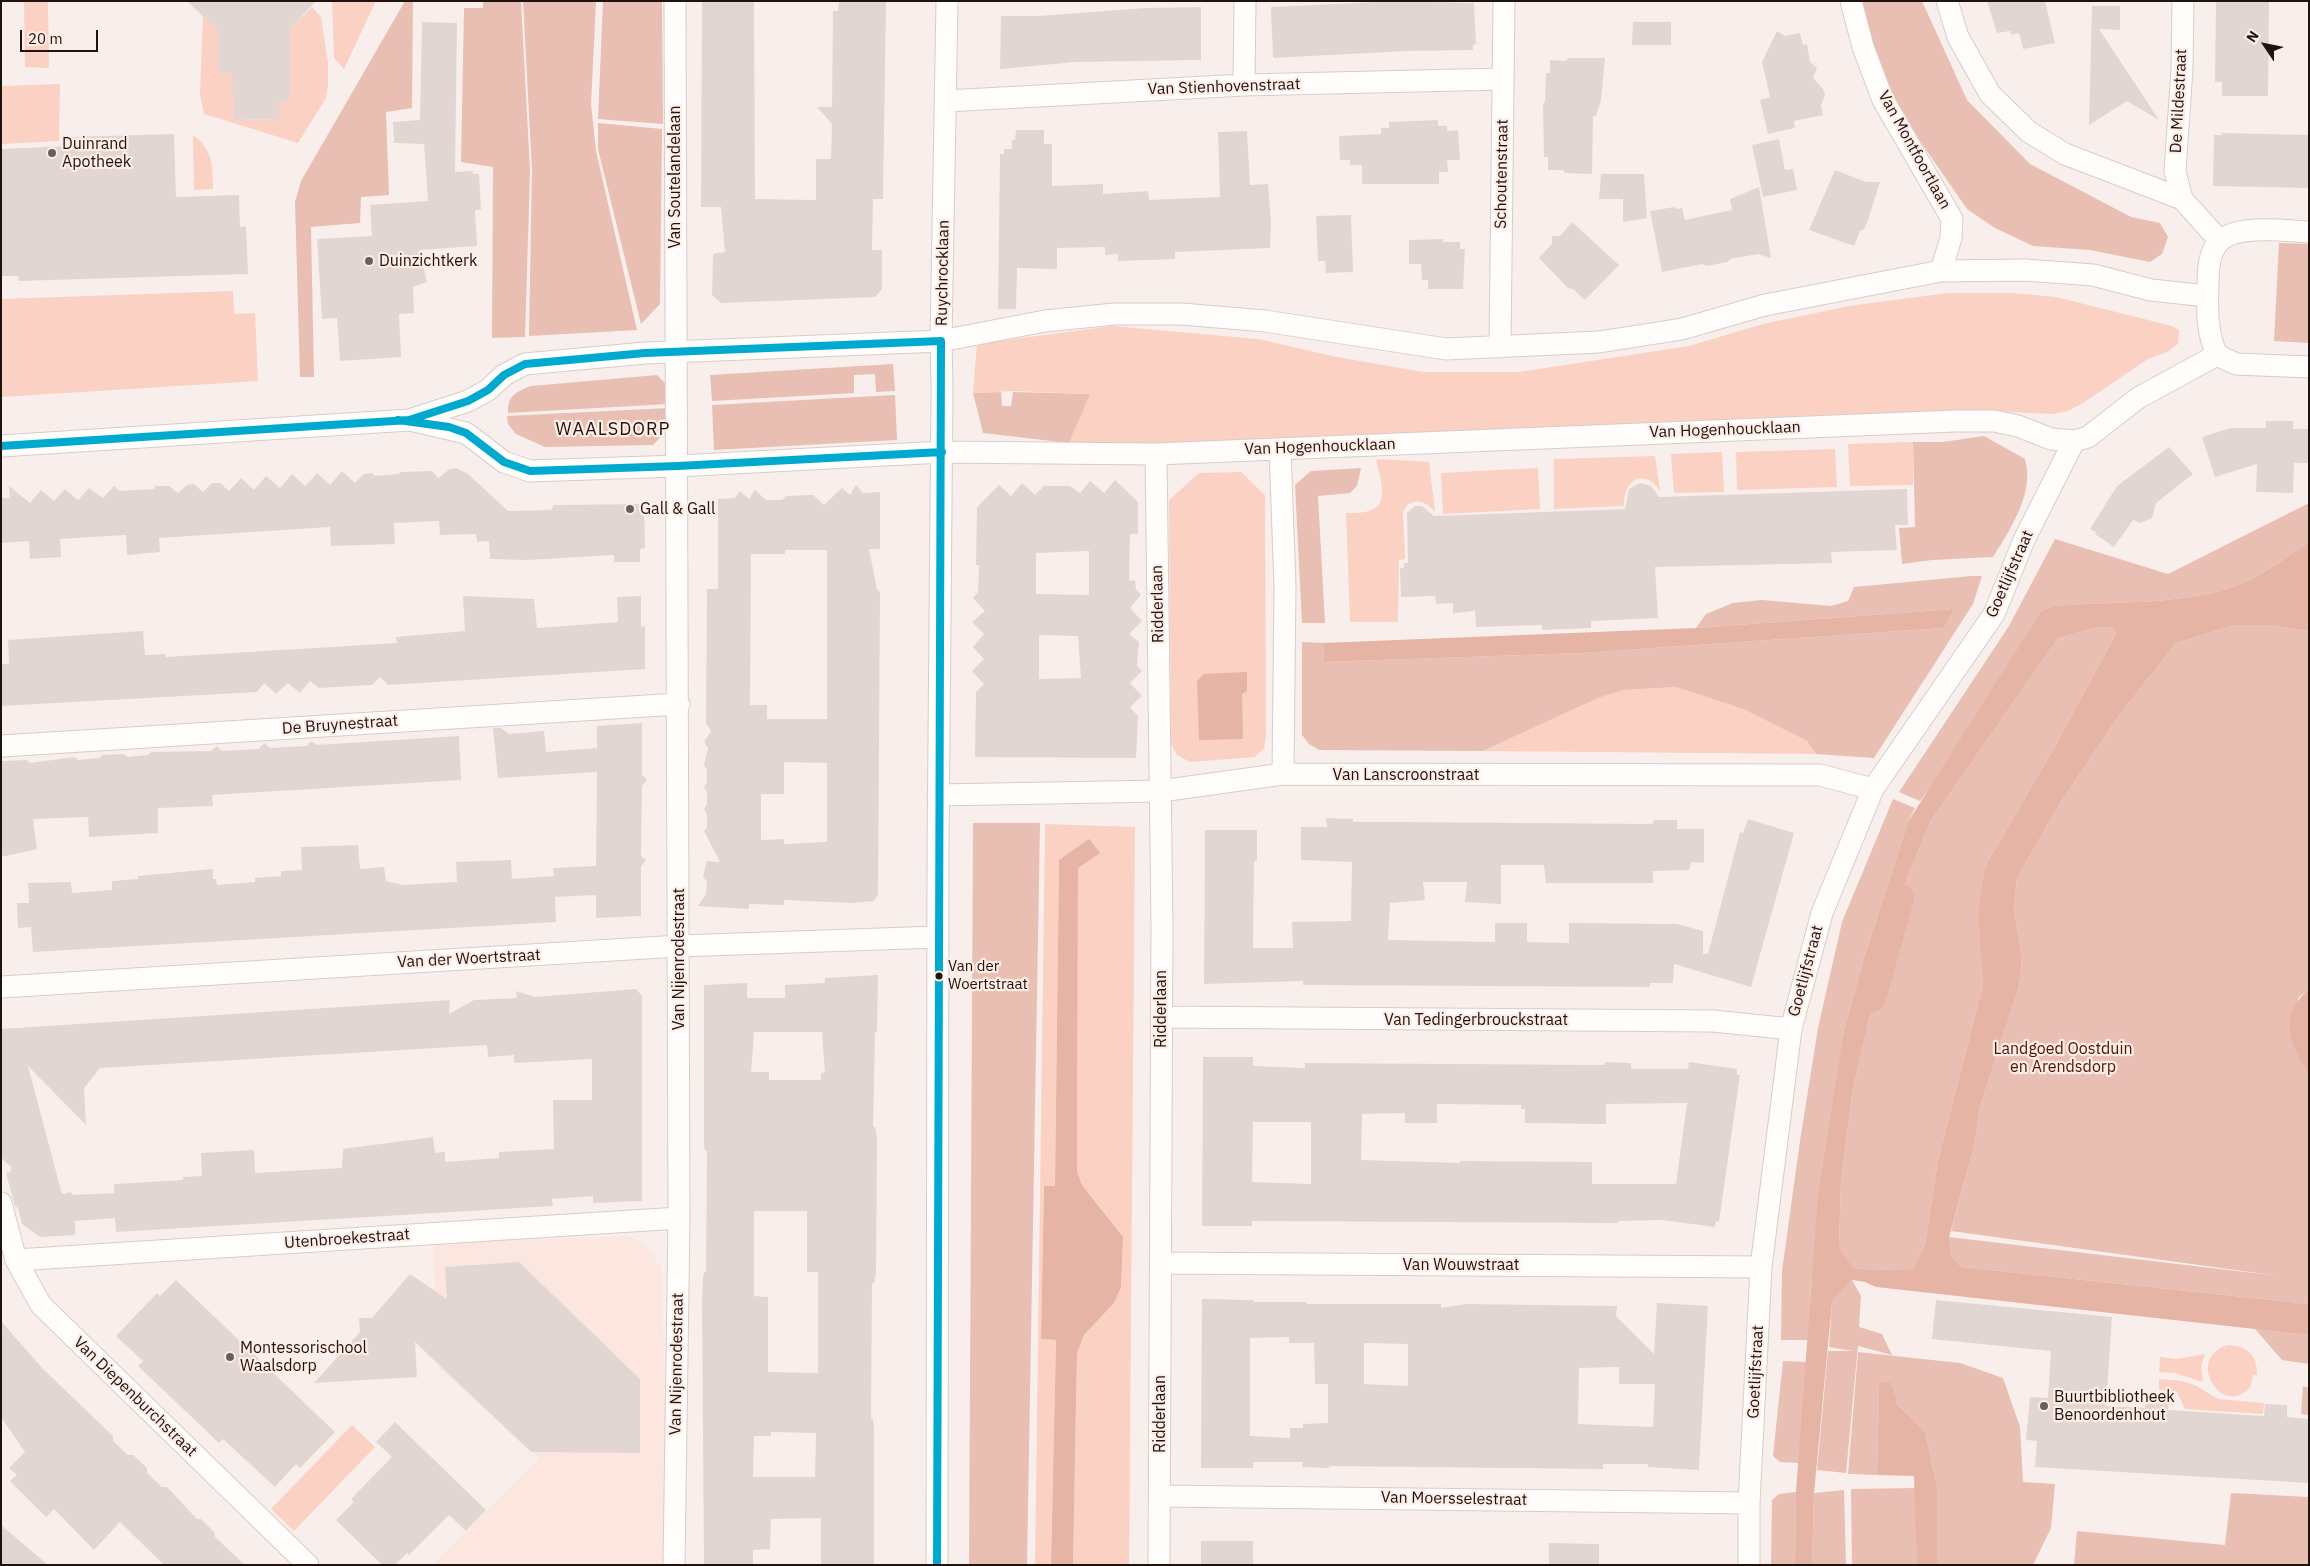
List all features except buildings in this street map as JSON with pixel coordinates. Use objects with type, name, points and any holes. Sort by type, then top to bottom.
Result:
[{"type":"street","name":"Van Soutelandelaan","points":[[675,1],[676,352]]},
{"type":"street","name":"Ruychrocklaan","points":[[937,1565],[938,795],[942,452],[941,341],[947,1]]},
{"type":"street","points":[[1244,85],[1245,1]]},
{"type":"street","name":"Schoutenstraat","points":[[1500,348],[1504,1]]},
{"type":"street","name":"Van Montfoortlaan","points":[[1851,1],[1863,47],[1883,100],[1952,219],[1951,238],[1941,271]]},
{"type":"street","points":[[1947,1],[1958,37],[1990,94],[2029,132],[2065,154],[2182,199],[2220,241]]},
{"type":"street","name":"De Mildestraat","points":[[2182,199],[2175,171],[2182,69],[2183,1]]},
{"type":"street","name":"Van Stienhovenstraat","points":[[946,101],[1244,85],[1503,79]]},
{"type":"street","points":[[2309,232],[2241,231],[2220,241],[2214,248],[2208,268],[2208,328],[2217,355],[2236,364],[2309,367]]},
{"type":"street","name":"Van Hogenhoucklaan","points":[[409,420],[468,401],[488,390],[504,375],[525,364],[676,352],[941,341],[1045,321],[1114,314],[1182,314],[1266,321],[1446,349],[1599,342],[1682,329],[1765,305],[1941,271],[2025,270],[2093,275],[2151,290],[2208,296]]},
{"type":"street","name":"Van Nijenrodestraat","points":[[674,1565],[679,1218],[679,704],[676,352]]},
{"type":"street","name":"Van Hogenhoucklaan","points":[[1,446],[409,420],[448,427],[466,433],[504,462],[530,471],[678,466],[942,452],[1156,454],[1955,421],[1994,421],[2018,426],[2050,440],[2074,441],[2088,437],[2138,398],[2217,355]]},
{"type":"street","name":"Goetlijfstraat","points":[[1749,1565],[1749,1503],[1761,1267],[1790,1029],[1822,913],[1873,789],[1994,614],[2024,540],[2074,441]]},
{"type":"street","points":[[1280,449],[1285,586],[1283,774]]},
{"type":"street","name":"Ridderlaan","points":[[1156,454],[1161,791],[1159,1565]]},
{"type":"street","name":"De Bruynestraat","points":[[1,746],[679,704]]},
{"type":"street","name":"Van Lanscroonstraat","points":[[938,795],[1161,791],[1283,774],[1820,775],[1873,789]]},
{"type":"street","name":"Van der Woertstraat","points":[[1,987],[679,946],[938,938]]},
{"type":"street","name":"Van Tedingerbrouckstraat","points":[[1161,1017],[1713,1021],[1790,1029]]},
{"type":"street","name":"Van Diepenburchstraat","points":[[1,1203],[16,1260],[40,1305],[308,1565]]},
{"type":"street","name":"Utenbroekestraat","points":[[16,1260],[679,1218]]},
{"type":"street","name":"Van Wouwstraat","points":[[1161,1263],[1761,1267]]},
{"type":"street","name":"Van Moersselestraat","points":[[1160,1496],[1749,1503]]},
{"type":"shaded area","points":[[24,1],[48,1],[49,68],[25,67]]},
{"type":"shaded area","points":[[332,1],[376,1],[344,69],[334,58]]},
{"type":"shaded area","points":[[312,7],[321,17],[328,63],[328,85],[326,98],[298,143],[204,114],[200,94],[203,16],[218,31],[219,73],[237,73],[233,87],[234,120],[279,119],[279,102],[290,101],[290,29]]},
{"type":"shaded area","points":[[60,84],[59,141],[1,144],[1,86]]},
{"type":"shaded area","points":[[193,135],[205,146],[211,159],[213,189],[194,190]]},
{"type":"shaded area","points":[[233,291],[234,314],[255,313],[258,381],[1,397],[1,299]]},
{"type":"shaded area","points":[[1948,293],[2013,293],[2056,297],[2172,326],[2179,330],[2178,344],[2167,352],[2148,359],[2083,403],[2068,411],[2053,414],[1987,411],[1656,426],[1457,431],[1214,444],[1069,443],[1089,394],[1012,391],[973,393],[977,344],[1112,326],[1258,339],[1337,357],[1423,372],[1519,372],[1689,346],[1763,324],[1849,306]]},
{"type":"shaded area","points":[[1913,442],[1913,485],[1850,486],[1848,444]]},
{"type":"shaded area","points":[[1835,449],[1837,487],[1737,490],[1736,452]]},
{"type":"shaded area","points":[[1722,452],[1724,492],[1674,493],[1671,454]]},
{"type":"shaded area","points":[[1655,456],[1660,491],[1654,484],[1641,478],[1636,480],[1627,489],[1624,506],[1554,509],[1554,459]]},
{"type":"shaded area","points":[[1376,459],[1429,462],[1435,512],[1426,504],[1416,501],[1408,504],[1403,512],[1405,559],[1399,560],[1398,622],[1350,622],[1346,513],[1361,513],[1378,506],[1382,492]]},
{"type":"shaded area","points":[[1538,468],[1540,509],[1443,514],[1441,473]]},
{"type":"shaded area","points":[[1241,472],[1265,495],[1266,737],[1264,748],[1255,757],[1190,762],[1177,755],[1171,744],[1169,500],[1199,473]]},
{"type":"shaded area","points":[[2309,542],[2309,631],[2269,625],[2235,625],[2176,643],[2117,718],[2060,803],[2017,878],[2014,908],[2022,959],[2019,986],[1980,1107],[1974,1147],[1949,1237],[1952,1257],[1961,1267],[2309,1304],[2309,1335],[1876,1287],[1865,1282],[1852,1280],[1832,1302],[1814,1493],[1812,1565],[1795,1565],[1796,1492],[1818,1196],[1844,1030],[1864,958],[1908,822],[2041,611],[2054,606],[2173,599],[2219,591],[2258,575]],"holes":[[[2099,627],[2113,628],[2116,634],[2053,750],[1987,863],[1979,912],[1983,985],[1938,1160],[1925,1244],[1913,1269],[1868,1270],[1854,1268],[1841,1252],[1839,1244],[1841,1180],[1853,1088],[1886,947],[1907,878],[1930,822],[2058,638]]]},
{"type":"shaded area","points":[[1955,609],[1943,628],[1581,653],[1324,662],[1323,643],[1696,628]]},
{"type":"shaded area","points":[[1247,672],[1247,691],[1242,694],[1243,739],[1199,740],[1197,681],[1204,674]]},
{"type":"shaded area","points":[[1676,687],[1743,709],[1807,741],[1816,754],[1483,751],[1598,698],[1624,690]]},
{"type":"shaded area","points":[[1045,824],[1135,827],[1129,1565],[1073,1565],[1077,1353],[1084,1335],[1114,1303],[1121,1287],[1123,1237],[1082,1185],[1077,1171],[1078,868],[1059,860],[1055,1187],[1044,1186],[1041,1339],[1056,1340],[1051,1565],[1035,1565]]},
{"type":"shaded area","points":[[1089,839],[1100,853],[1078,868],[1077,1171],[1082,1185],[1123,1237],[1121,1287],[1114,1303],[1084,1335],[1077,1353],[1073,1565],[1051,1565],[1056,1340],[1041,1339],[1044,1186],[1055,1186],[1059,860]]},
{"type":"shaded area","points":[[2309,989],[2309,1074],[2292,1041],[2290,1020],[2293,1009],[2299,999]]},
{"type":"shaded area","points":[[629,1236],[647,1246],[662,1269],[666,1460],[663,1565],[433,1565],[539,1458],[439,1368],[433,1243]]},
{"type":"shaded area","points":[[2228,1345],[2246,1349],[2256,1362],[2257,1375],[2253,1375],[2251,1386],[2240,1395],[2230,1396],[2220,1392],[2213,1384],[2208,1373],[2209,1362],[2215,1352]]},
{"type":"shaded area","points":[[2205,1354],[2201,1367],[2203,1382],[2175,1373],[2159,1372],[2160,1357],[2177,1359]]},
{"type":"shaded area","points":[[2159,1379],[2181,1381],[2195,1385],[2218,1399],[2264,1403],[2263,1414],[2185,1409],[2177,1392],[2159,1390]]},
{"type":"shaded area","points":[[1883,1382],[1891,1383],[1897,1404],[1925,1431],[1937,1487],[1937,1565],[1917,1565],[1914,1476],[1877,1475],[1879,1385]]},
{"type":"shaded area","points":[[352,1425],[375,1447],[294,1531],[271,1509]]},
{"type":"green space","points":[[405,1],[413,1],[412,108],[386,112],[389,195],[361,197],[360,223],[311,227],[314,377],[300,377],[295,202],[301,181]]},
{"type":"green space","points":[[483,1],[521,1],[530,170],[525,337],[492,338],[493,167],[461,162],[464,8],[483,8]]},
{"type":"green space","points":[[523,1],[596,1],[591,104],[596,151],[637,330],[529,336],[532,170]]},
{"type":"green space","points":[[603,1],[662,1],[663,124],[598,119]]},
{"type":"green space","points":[[1862,1],[1922,1],[1967,100],[2030,164],[2131,217],[2160,223],[2168,237],[2162,254],[2150,262],[2090,250],[2033,246],[1995,228],[1967,209],[1920,141],[1894,96],[1871,42]]},
{"type":"green space","points":[[598,123],[662,129],[660,304],[641,324],[598,149]]},
{"type":"green space","points":[[2279,243],[2309,244],[2309,343],[2274,341]]},
{"type":"green space","points":[[893,364],[895,391],[876,392],[875,374],[854,375],[854,393],[712,401],[710,375]]},
{"type":"green space","points":[[657,375],[668,386],[668,404],[508,413],[511,398],[521,390],[531,386]]},
{"type":"green space","points":[[1001,392],[1002,406],[1011,406],[1013,392],[1090,394],[1069,443],[983,433],[973,393]]},
{"type":"green space","points":[[895,395],[897,440],[714,450],[712,405]]},
{"type":"green space","points":[[668,408],[667,430],[653,445],[545,447],[516,434],[508,424],[507,416]]},
{"type":"green space","points":[[1984,436],[2025,459],[2027,472],[2027,484],[2019,510],[2007,535],[1993,557],[1932,560],[1902,564],[1899,528],[1915,527],[1913,442],[1943,442]]},
{"type":"green space","points":[[1361,468],[1357,486],[1350,493],[1318,496],[1325,623],[1302,623],[1295,485],[1311,471]]},
{"type":"green space","points":[[2309,503],[2309,542],[2267,570],[2240,584],[2197,596],[2148,601],[2054,606],[2041,611],[1937,778],[1920,801],[1899,792],[2009,626],[2055,539],[2168,574]]},
{"type":"green space","points":[[1982,576],[1973,604],[1874,758],[1816,754],[1807,741],[1743,709],[1676,687],[1624,690],[1598,698],[1483,751],[1319,750],[1309,744],[1302,735],[1302,642],[1323,643],[1324,662],[1581,653],[1943,628],[1955,609],[1696,628],[1706,614],[1733,603],[1762,600],[1831,606],[1848,601],[1854,587]]},
{"type":"green space","name":"Landgoed Oostduin en Arendsdorp","points":[[2235,625],[2269,625],[2309,631],[2309,989],[2298,998],[2303,1065],[2309,1074],[2309,1304],[1961,1267],[1952,1257],[1949,1237],[2279,1276],[1951,1231],[1974,1147],[1980,1107],[2019,986],[2022,959],[2014,908],[2017,878],[2060,803],[2117,718],[2176,643]]},
{"type":"green space","points":[[2099,627],[2113,628],[2116,634],[2053,750],[1987,863],[1979,930],[1983,964],[1983,985],[1938,1160],[1925,1244],[1913,1269],[1868,1270],[1854,1268],[1840,1252],[1839,1244],[1841,1180],[1853,1088],[1886,947],[1907,878],[1930,822],[2058,638]]},
{"type":"green space","points":[[1893,799],[1915,808],[1908,822],[1864,958],[1844,1030],[1811,1286],[1808,1340],[1781,1340],[1782,1271],[1818,1028],[1842,922]]},
{"type":"green space","points":[[973,823],[1040,823],[1027,1565],[969,1565]]},
{"type":"green space","points":[[1852,1280],[1861,1296],[1859,1327],[1882,1334],[1892,1355],[1858,1346],[1846,1473],[1817,1470],[1828,1351],[1853,1351],[1829,1347],[1832,1302]]},
{"type":"green space","points":[[2255,1329],[2309,1335],[2309,1364],[2282,1360]]},
{"type":"green space","points":[[1858,1352],[1960,1363],[2003,1378],[2020,1427],[2023,1482],[2055,1484],[2051,1528],[2033,1565],[1937,1565],[1937,1487],[1925,1431],[1879,1386],[1877,1475],[1848,1474]]},
{"type":"green space","points":[[1783,1361],[1807,1362],[1800,1463],[1780,1462],[1773,1456]]},
{"type":"green space","points":[[2303,1386],[2309,1388],[2309,1415],[2301,1414]]},
{"type":"green space","points":[[1916,1488],[1917,1565],[1852,1565],[1851,1489]]},
{"type":"green space","points":[[1844,1490],[1846,1565],[1812,1565],[1814,1493]]},
{"type":"green space","points":[[1796,1492],[1795,1565],[1771,1565],[1772,1500],[1779,1494]]},
{"type":"green space","points":[[2231,1493],[2309,1497],[2309,1565],[2074,1565],[2077,1531],[2225,1545]]},
{"type":"waterway","points":[[1872,998],[1900,898]]},
{"type":"transit line","name":"20","points":[[1,446],[409,420],[468,401],[488,390],[504,375],[525,364],[645,353],[941,341],[937,1565]]},
{"type":"transit line","name":"20","points":[[398,420],[449,427],[466,433],[504,462],[530,471],[678,466],[942,452]]},
{"type":"place","name":"Duinrand Apotheek","points":[[52,153]]},
{"type":"place","name":"Duinzichtkerk","points":[[369,261]]},
{"type":"place","name":"Gall & Gall","points":[[630,509]]},
{"type":"place","name":"Van der Woertstraat","points":[[939,976]]},
{"type":"place","name":"Montessorischool Waalsdorp","points":[[230,1357]]},
{"type":"place","name":"Buurtbibliotheek Benoordenhout","points":[[2044,1406]]},
{"type":"district","name":"WAALSDORP","points":[[613,430]]}]
